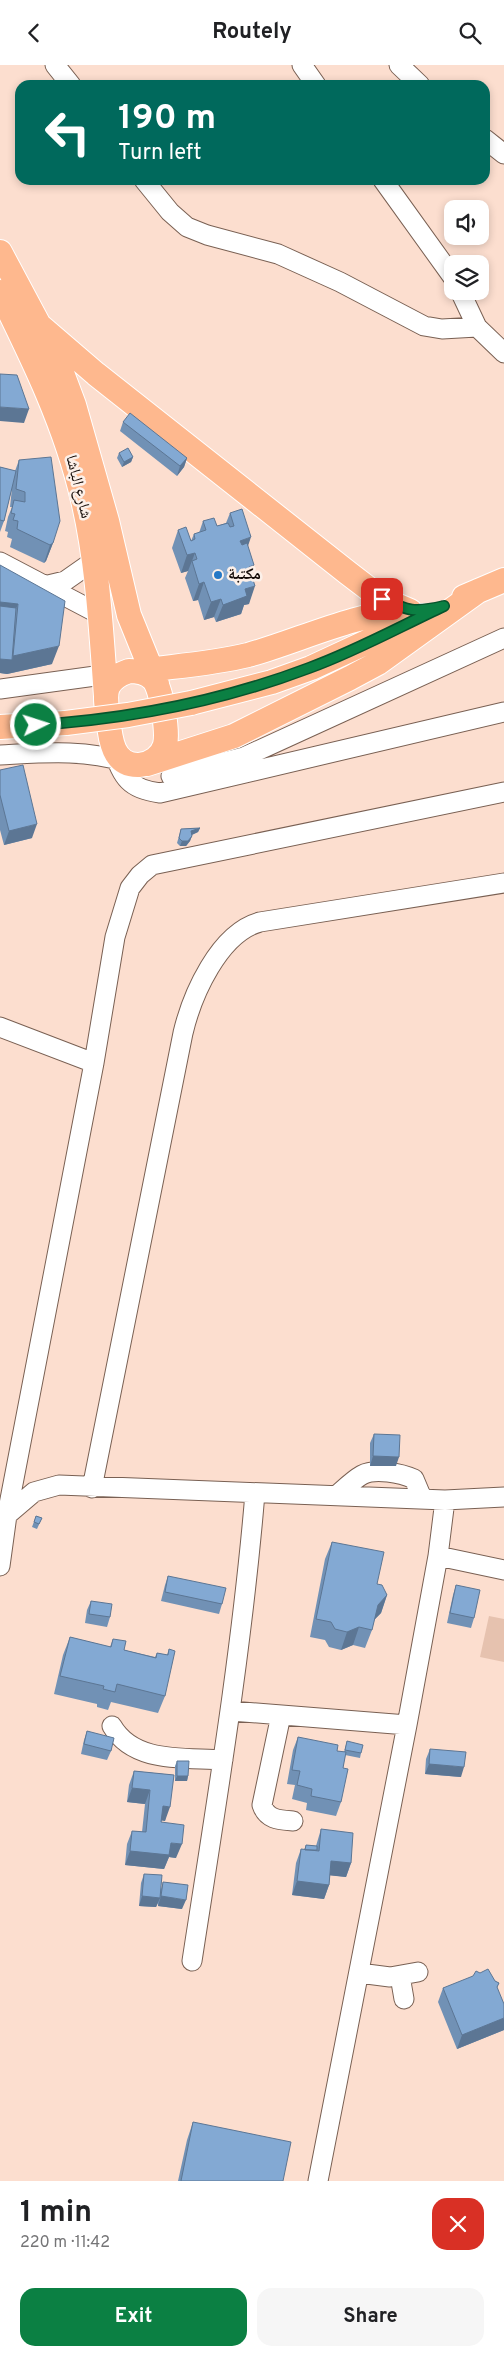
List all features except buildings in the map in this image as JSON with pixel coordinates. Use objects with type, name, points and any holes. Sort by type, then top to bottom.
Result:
[{"type":"main road","points":[[2,262],[56,357],[74,405],[107,521],[144,674],[161,696],[148,762],[234,736],[350,678],[378,663],[478,591]]},
{"type":"main road","name":"شارع الباشا","points":[[0,291],[36,365],[62,427],[83,499],[95,560],[105,685],[148,762]]},
{"type":"main road","points":[[39,325],[96,374],[348,573],[382,599],[410,611]]},
{"type":"main road","points":[[0,727],[66,723],[128,715],[191,703],[264,684],[350,652],[444,606],[504,580]]},
{"type":"main road","points":[[105,685],[113,679],[214,663],[248,655],[377,614],[423,611],[444,606]]},
{"type":"street","points":[[55,65],[67,80]]},
{"type":"street","points":[[302,65],[312,80]]},
{"type":"street","points":[[398,65],[414,80]]},
{"type":"street","points":[[490,143],[504,154]]},
{"type":"street","points":[[148,185],[165,207],[186,227],[207,235],[278,254],[340,282],[424,326],[442,329],[477,327]]},
{"type":"street","points":[[387,185],[444,265]]},
{"type":"street","points":[[464,300],[477,327],[504,353]]},
{"type":"street","points":[[44,586],[69,578],[95,560]]},
{"type":"street","points":[[0,563],[99,614]]},
{"type":"street","points":[[0,755],[79,753],[148,762],[244,757],[504,638]]},
{"type":"street","points":[[0,689],[105,685]]},
{"type":"street","points":[[148,762],[504,712]]},
{"type":"street","points":[[0,1566],[3,1517],[94,1063],[115,937],[130,888],[140,875],[152,865],[504,791]]},
{"type":"street","points":[[92,1487],[183,1033],[195,997],[222,949],[242,929],[260,922],[504,883]]},
{"type":"street","points":[[0,1027],[94,1063]]},
{"type":"street","points":[[3,1517],[34,1492],[59,1485],[445,1500],[504,1497]]},
{"type":"street","points":[[192,1961],[242,1633],[255,1493]]},
{"type":"street","points":[[318,2181],[407,1725],[438,1555],[445,1500]]},
{"type":"street","points":[[438,1555],[504,1570]]},
{"type":"street","points":[[231,1711],[407,1725]]},
{"type":"street","points":[[281,1715],[262,1805],[266,1813],[273,1818],[293,1821]]},
{"type":"street","points":[[112,1726],[123,1742],[140,1752],[223,1760]]},
{"type":"street","points":[[359,1973],[379,1977],[409,1974],[404,1999]]},
{"type":"shaded area","points":[[489,1616],[504,1619],[504,1662],[480,1657]]},
{"type":"place","name":"مكتبة","points":[[218,575]]},
{"type":"route","points":[[36,725],[128,715],[218,697],[272,682],[350,652],[444,606],[423,611],[410,611],[382,599]]}]
